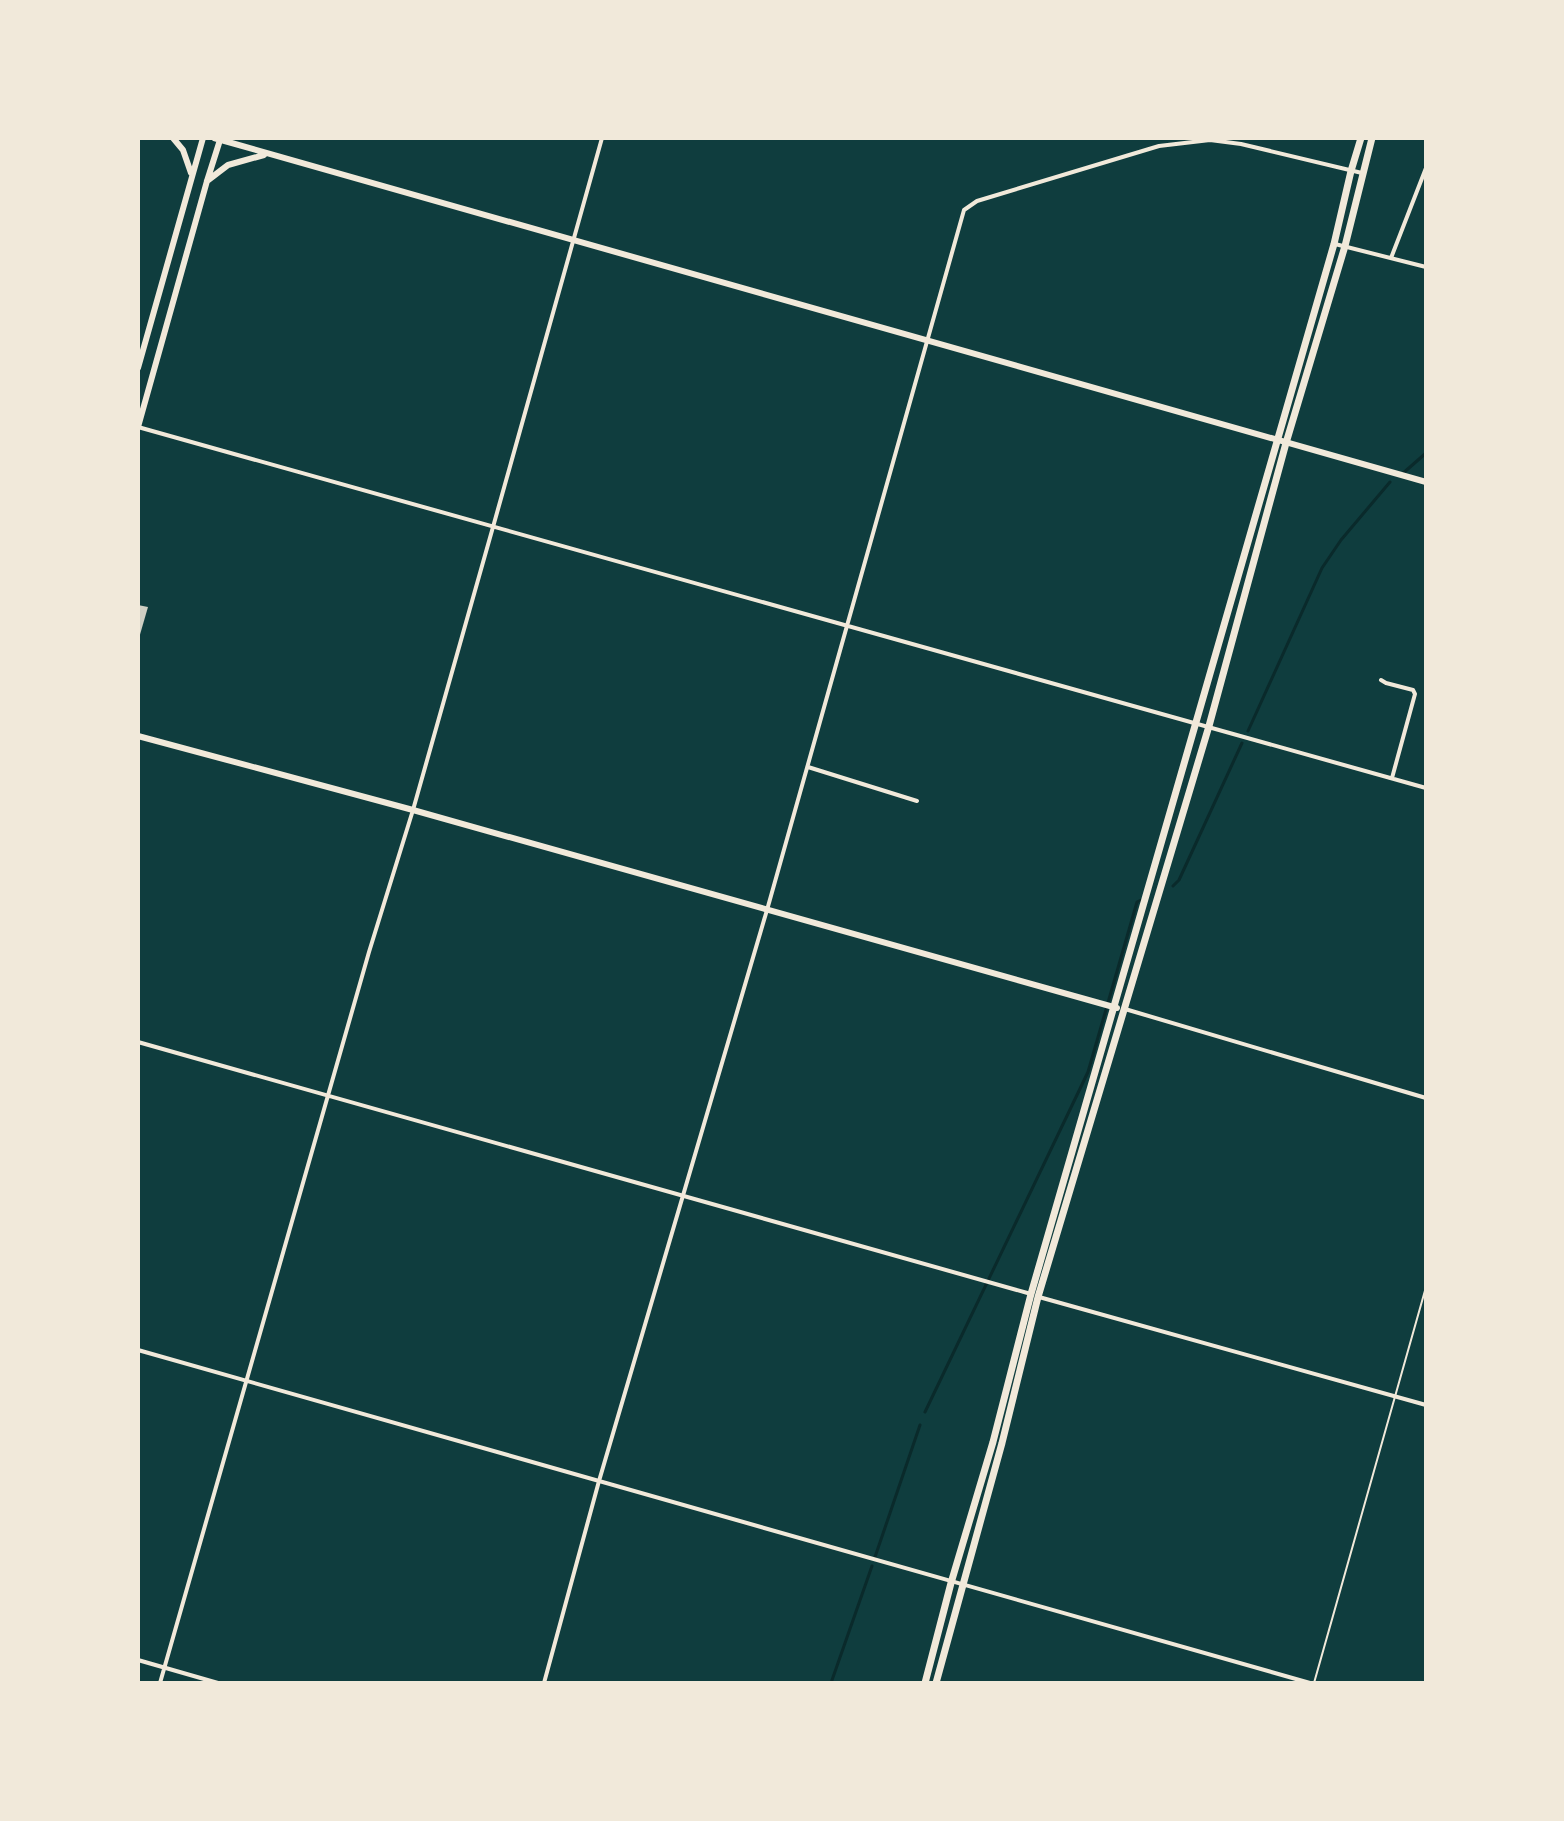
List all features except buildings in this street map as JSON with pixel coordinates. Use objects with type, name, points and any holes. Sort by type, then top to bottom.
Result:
[{"type":"main road","points":[[925,1683],[1113,1007],[1334,244],[1361,138]]},
{"type":"main road","points":[[936,1683],[1002,1443],[1035,1295],[1125,1009],[1209,726],[1286,443],[1345,246],[1372,138]]},
{"type":"street","points":[[173,138],[183,150],[192,174]]},
{"type":"street","points":[[138,368],[203,138]]},
{"type":"street","points":[[160,1683],[413,810],[602,138]]},
{"type":"street","points":[[1426,482],[218,139],[138,427],[1426,788]]},
{"type":"street","points":[[544,1683],[599,1481],[808,767],[964,210],[977,201],[1159,146],[1210,140],[1241,144],[1362,173]]},
{"type":"street","points":[[207,181],[228,165],[266,154]]},
{"type":"street","points":[[1391,258],[1425,178],[1426,168]]},
{"type":"street","points":[[1334,244],[1426,267]]},
{"type":"street","points":[[1381,680],[1413,690],[1415,694],[1392,778]]},
{"type":"street","points":[[138,736],[1125,1009],[1426,1098]]},
{"type":"street","points":[[808,767],[917,801]]},
{"type":"street","points":[[138,1042],[1426,1405]]},
{"type":"street","points":[[138,1350],[1312,1683]]},
{"type":"street","points":[[138,1660],[218,1683]]},
{"type":"lane","points":[[1312,1683],[1426,1287]]},
{"type":"waterway","points":[[1401,475],[1426,453]]},
{"type":"waterway","points":[[1248,731],[1322,568],[1341,540],[1390,482]]},
{"type":"waterway","points":[[1173,886],[1179,880],[1242,743]]},
{"type":"waterway","points":[[925,1412],[1088,1072],[1137,902],[1141,900]]},
{"type":"waterway","points":[[875,1557],[920,1425]]},
{"type":"waterway","points":[[831,1683],[872,1566]]}]
